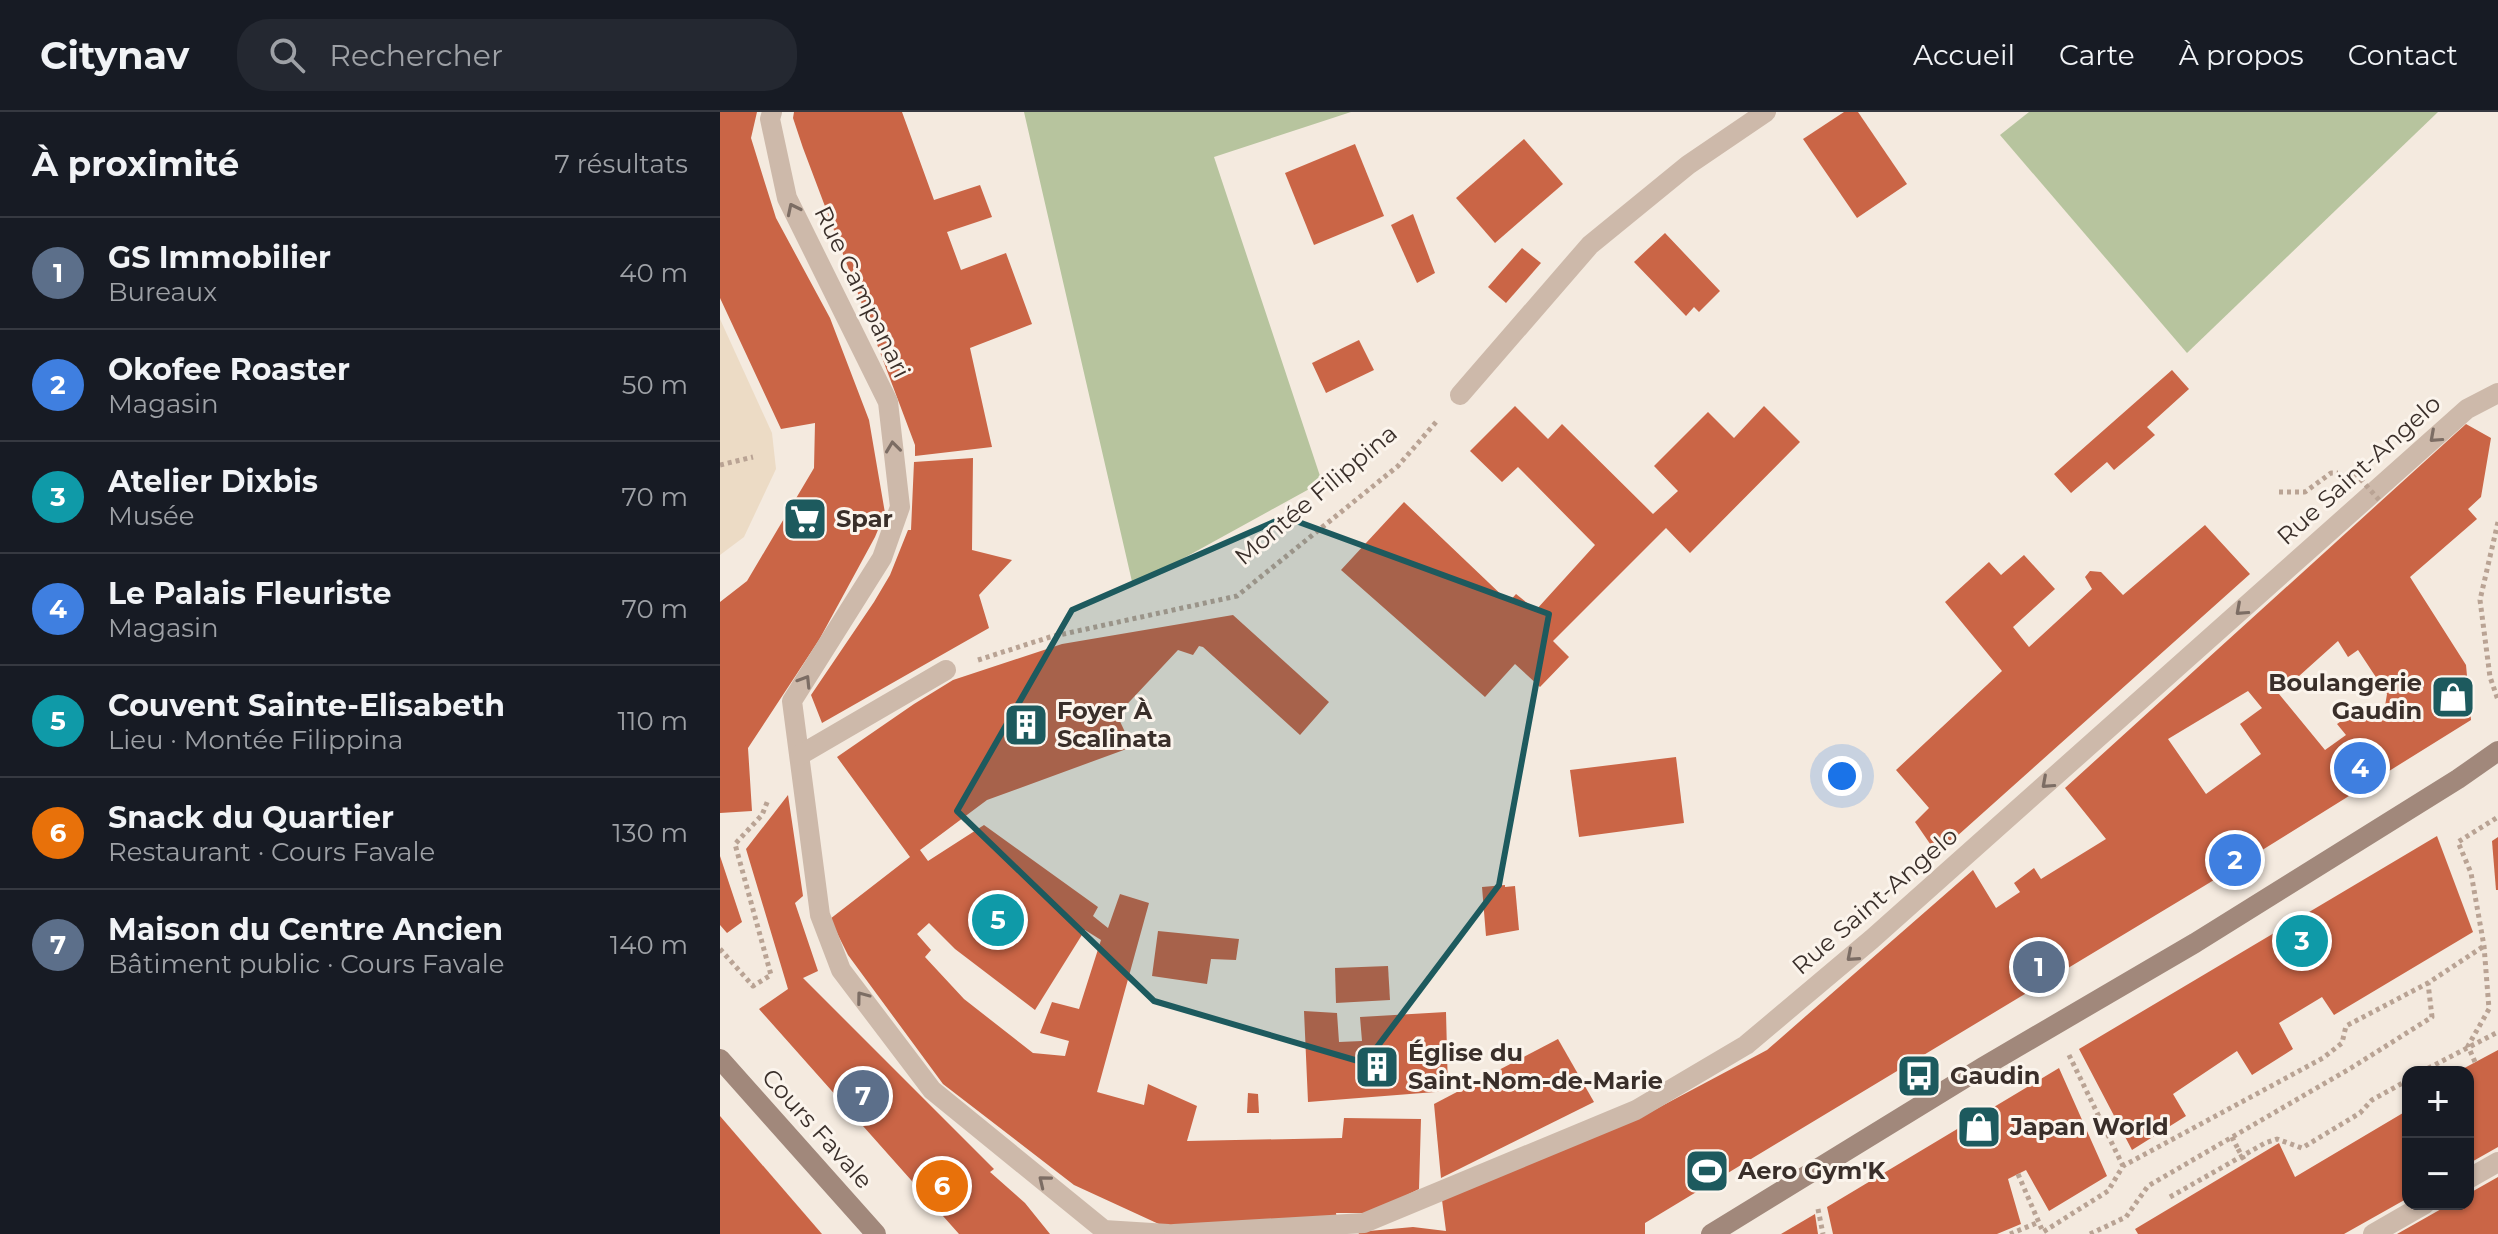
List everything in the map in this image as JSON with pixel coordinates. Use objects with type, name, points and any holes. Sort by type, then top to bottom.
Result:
[{"type":"main road","points":[[1711,1234],[2195,943],[2498,751]]},
{"type":"main road","name":"Cours Favale","points":[[720,1059],[876,1234]]},
{"type":"street","name":"Rue Campanari","points":[[772,112],[770,119],[787,198],[888,402],[900,507],[882,558],[792,701],[820,915],[841,970],[932,1090],[1104,1230],[1168,1234]]},
{"type":"street","points":[[1460,395],[1590,245],[1688,165],[1766,112]]},
{"type":"street","name":"Rue Saint-Angelo","points":[[1174,1234],[1364,1223],[1636,1110],[1746,1045],[1872,939],[2467,409],[2498,393]]},
{"type":"street","points":[[800,755],[946,670]]},
{"type":"street","points":[[2474,1176],[2498,1162]]},
{"type":"street","points":[[2373,1234],[2415,1210]]},
{"type":"path","name":"Montée Filippina","points":[[946,670],[1050,637],[1237,596],[1398,466],[1460,395]]},
{"type":"path","points":[[720,465],[753,457]]},
{"type":"path","points":[[2279,492],[2305,492],[2331,473],[2355,473],[2381,502]]},
{"type":"path","points":[[2498,522],[2480,600],[2490,677],[2498,700]]},
{"type":"path","points":[[720,949],[753,986],[771,975],[735,844],[762,815],[769,798],[766,787]]},
{"type":"path","points":[[2468,1046],[2489,1009],[2484,946],[2471,873],[2458,842],[2498,817]]},
{"type":"path","points":[[2018,1174],[2042,1233],[2108,1191],[2123,1166],[2323,1058],[2342,1043],[2346,1026],[2428,983],[2484,946]]},
{"type":"path","points":[[2090,1234],[2126,1217],[2148,1186],[2351,1068],[2432,1017],[2428,983]]},
{"type":"path","points":[[2052,1027],[2070,1055],[2123,1166]]},
{"type":"path","points":[[2432,1066],[2498,1032]]},
{"type":"path","points":[[2468,1046],[2475,1062]]},
{"type":"path","points":[[2170,1197],[2265,1143],[2277,1139],[2302,1148],[2402,1083]]},
{"type":"path","points":[[2232,1137],[2246,1163]]},
{"type":"path","points":[[2010,1234],[2039,1222]]},
{"type":"highlighted area","points":[[1285,517],[1549,614],[1499,885],[1365,1063],[1154,1001],[957,811],[1072,610]]},
{"type":"green space","points":[[1024,112],[1351,112],[1214,157],[1322,482],[1133,586]]},
{"type":"green space","points":[[2029,112],[2438,112],[2187,353],[2000,135]]},
{"type":"shaded area","points":[[720,319],[772,433],[776,469],[744,537],[720,555]]},
{"type":"building","points":[[720,112],[757,112],[751,138],[776,218],[830,318],[869,420],[885,513],[819,640],[748,748],[752,811],[720,813],[720,602],[747,581],[814,468],[815,423],[781,429],[720,298]]},
{"type":"building","points":[[794,112],[902,112],[934,200],[980,185],[992,217],[947,232],[961,270],[1006,253],[1032,324],[970,348],[992,447],[915,456],[915,445],[803,148],[793,118]]},
{"type":"building","points":[[1844,112],[1858,112],[1907,184],[1857,218],[1803,139]]},
{"type":"building","points":[[1524,139],[1563,184],[1495,243],[1456,198]]},
{"type":"building","points":[[1355,144],[1384,216],[1314,245],[1285,173]]},
{"type":"building","points":[[1413,214],[1435,273],[1417,283],[1391,225]]},
{"type":"building","points":[[1665,233],[1720,291],[1699,312],[1694,307],[1686,316],[1634,262]]},
{"type":"building","points":[[1522,248],[1541,263],[1506,303],[1488,287]]},
{"type":"building","points":[[1359,340],[1374,370],[1326,393],[1312,363]]},
{"type":"building","points":[[2172,370],[2189,389],[2147,427],[2155,435],[2114,470],[2107,462],[2071,493],[2054,474]]},
{"type":"building","points":[[1515,406],[1548,439],[1562,424],[1653,514],[1678,491],[1654,466],[1708,412],[1734,438],[1764,406],[1800,442],[1690,553],[1666,528],[1553,641],[1569,657],[1540,687],[1515,664],[1485,697],[1341,570],[1404,502],[1509,602],[1516,594],[1536,610],[1595,545],[1518,467],[1502,482],[1470,451]]},
{"type":"building","points":[[2466,424],[2491,438],[2481,497],[2468,509],[2477,519],[2410,577],[2466,665],[2471,720],[2214,880],[1645,1223],[1645,1234],[1359,1234],[1413,1227],[1446,1231],[1442,1200],[1641,1117],[1767,1050],[1973,870],[1996,908],[2020,892],[2014,883],[2034,868],[2041,879],[2106,839],[2065,788]],"holes":[[[2338,641],[2348,657],[2358,650],[2387,694],[2384,712],[2370,719],[2363,706],[2337,724],[2346,735],[2325,750],[2279,694]],[[2248,691],[2262,708],[2240,724],[2261,754],[2206,794],[2168,739]]]},
{"type":"building","points":[[973,458],[972,550],[1012,560],[979,595],[989,628],[822,723],[811,695],[874,602],[890,575],[908,530],[911,530],[914,462]]},
{"type":"building","points":[[2205,525],[2250,574],[1937,854],[1915,822],[1929,808],[1896,770],[2002,671],[1945,602],[1989,562],[2001,575],[2024,555],[2055,589],[2013,627],[2029,647],[2092,589],[2085,577],[2090,571],[2101,572],[2123,595]]},
{"type":"building","points":[[1233,615],[1329,702],[1300,735],[1203,647],[1199,646],[1193,655],[1178,650],[1117,715],[1132,747],[987,800],[920,850],[928,861],[984,825],[1098,907],[1093,916],[1108,928],[1120,894],[1149,903],[1097,1092],[1144,1105],[1148,1084],[1197,1106],[1187,1141],[1342,1138],[1344,1118],[1421,1119],[1419,1189],[1371,1213],[1336,1213],[1337,1220],[1161,1225],[1074,1185],[943,1084],[848,955],[830,919],[910,857],[837,757],[953,680],[1062,644]],"holes":[[[929,923],[955,949],[1035,1010],[1085,930],[1101,940],[1079,1009],[1052,1002],[1040,1033],[1069,1041],[1065,1056],[1033,1053],[964,999],[925,957],[931,950],[917,934]]]},
{"type":"building","points":[[1676,757],[1684,823],[1579,837],[1570,770]]},
{"type":"building","points":[[788,795],[803,896],[795,903],[818,971],[803,978],[994,1169],[990,1172],[1025,1203],[1050,1234],[959,1234],[759,1009],[788,989],[746,849]]},
{"type":"building","points":[[2437,836],[2473,932],[2334,1015],[2322,997],[2279,1023],[2293,1049],[2252,1075],[2237,1051],[2173,1094],[2186,1116],[2132,1150],[2079,1049]]},
{"type":"building","points":[[2498,837],[2498,890],[2496,890],[2492,841]]},
{"type":"building","points":[[720,856],[742,922],[727,933],[720,925]]},
{"type":"building","points":[[1515,886],[1519,930],[1486,936],[1482,887]]},
{"type":"building","points":[[1158,931],[1239,939],[1236,960],[1211,959],[1207,984],[1152,976]]},
{"type":"building","points":[[1388,966],[1390,1000],[1336,1003],[1335,968]]},
{"type":"building","name":"Église du Saint-Nom-de-Marie","points":[[1304,1011],[1337,1013],[1339,1042],[1362,1041],[1360,1017],[1446,1012],[1448,1091],[1308,1102]]},
{"type":"building","points":[[1558,1039],[1594,1102],[1441,1178],[1434,1104]]},
{"type":"building","points":[[2498,1050],[2498,1147],[2474,1161],[2474,1066],[2468,1066]]},
{"type":"building","points":[[2059,1068],[2107,1176],[2049,1211],[2026,1170],[2008,1179],[2021,1224],[1997,1234],[1833,1234],[1827,1207]]},
{"type":"building","points":[[1248,1093],[1258,1094],[1259,1113],[1247,1113]]},
{"type":"building","points":[[2402,1114],[2402,1201],[2344,1234],[2138,1234],[2135,1229],[2279,1143],[2295,1177]]},
{"type":"building","points":[[720,1116],[822,1234],[720,1234]]},
{"type":"building","points":[[2498,1177],[2498,1234],[2397,1234],[2439,1210],[2474,1210],[2474,1191]]},
{"type":"building","points":[[1815,1214],[1818,1234],[1781,1234]]},
{"type":"place","name":"Spar","points":[[805,519]]},
{"type":"place","name":"Boulangerie Gaudin","points":[[2453,697]]},
{"type":"place","name":"Foyer À Scalinata","points":[[1026,725]]},
{"type":"place","name":"Le Palais Fleuriste","points":[[2360,768]]},
{"type":"place","name":"Okofee Roaster","points":[[2235,860]]},
{"type":"place","name":"Couvent Sainte-Elisabeth","points":[[998,920]]},
{"type":"place","name":"Atelier Dixbis","points":[[2302,941]]},
{"type":"place","name":"GS Immobilier","points":[[2039,967]]},
{"type":"place","name":"Église du Saint-Nom-de-Marie","points":[[1377,1067]]},
{"type":"place","name":"Gaudin","points":[[1919,1076]]},
{"type":"place","name":"Maison du Centre Ancien","points":[[863,1096]]},
{"type":"place","name":"Japan World","points":[[1979,1127]]},
{"type":"place","name":"Aero Gym'K","points":[[1707,1171]]},
{"type":"place","name":"Snack du Quartier","points":[[942,1186]]}]
